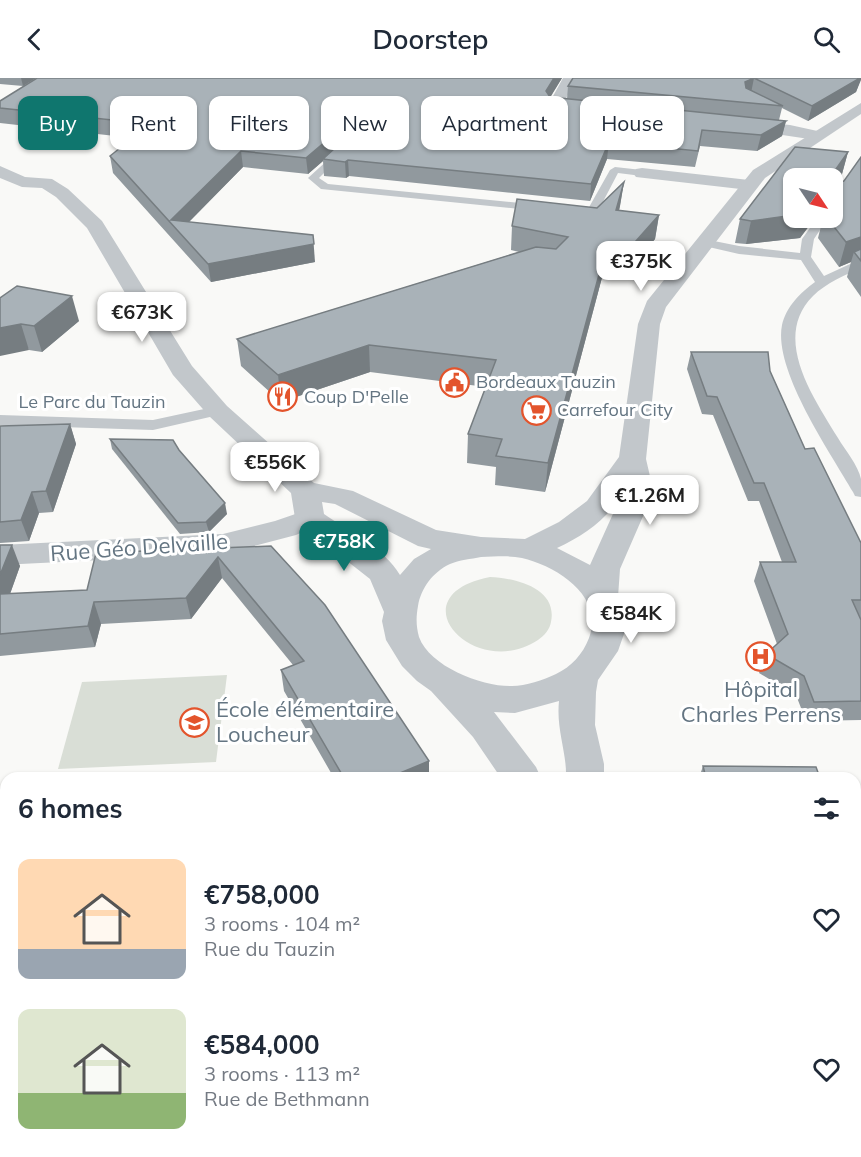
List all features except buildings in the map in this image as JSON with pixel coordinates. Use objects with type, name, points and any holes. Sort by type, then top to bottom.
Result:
[{"type":"street","points":[[570,78],[554,107],[580,110]]},
{"type":"street","points":[[437,678],[475,695],[512,700],[552,690],[582,675],[602,652],[611,621],[603,595],[604,569],[632,507],[638,485],[632,459],[649,324],[655,306],[749,185],[767,166],[861,107]]},
{"type":"street","points":[[781,114],[820,133]]},
{"type":"street","points":[[720,123],[820,133]]},
{"type":"street","points":[[0,171],[22,182],[40,174],[95,225],[182,370],[218,411],[308,504],[384,574],[399,610]]},
{"type":"street","points":[[642,172],[749,185]]},
{"type":"street","points":[[527,549],[567,530],[588,516],[604,499],[614,480],[632,459]]},
{"type":"street","points":[[308,504],[343,497],[429,539],[481,547],[527,549],[560,561],[586,576],[603,595]]},
{"type":"street","name":"Rue Géo Delvaille","points":[[0,555],[223,544],[285,528],[308,504]]},
{"type":"street","points":[[481,547],[438,558],[411,579],[399,610],[398,631],[414,661],[467,704],[518,772]]},
{"type":"street","points":[[582,675],[575,710],[579,743],[588,772]]},
{"type":"lane","points":[[342,150],[313,178],[325,187],[592,213],[615,170],[642,172]]},
{"type":"lane","points":[[815,228],[808,239],[805,257],[822,283]]},
{"type":"lane","points":[[704,243],[739,250],[805,257]]},
{"type":"lane","points":[[861,263],[841,271],[806,294],[793,312],[787,332],[789,357],[802,388],[861,492]]},
{"type":"lane","name":"Le Parc du Tauzin","points":[[0,420],[153,425],[201,417],[218,411]]},
{"type":"shaded area","points":[[490,577],[511,580],[533,587],[548,601],[551,622],[548,630],[538,640],[514,650],[490,651],[470,644],[454,631],[446,616],[448,601],[462,587]]},
{"type":"shaded area","points":[[227,675],[216,762],[58,769],[82,682]]},
{"type":"place","name":"Bordeaux Tauzin","points":[[455,382]]},
{"type":"place","name":"Coup D'Pelle","points":[[283,397]]},
{"type":"place","name":"Carrefour City","points":[[536,410]]},
{"type":"place","name":"Hôpital Charles Perrens","points":[[761,657]]},
{"type":"place","name":"École élémentaire Loucheur","points":[[195,722]]}]
